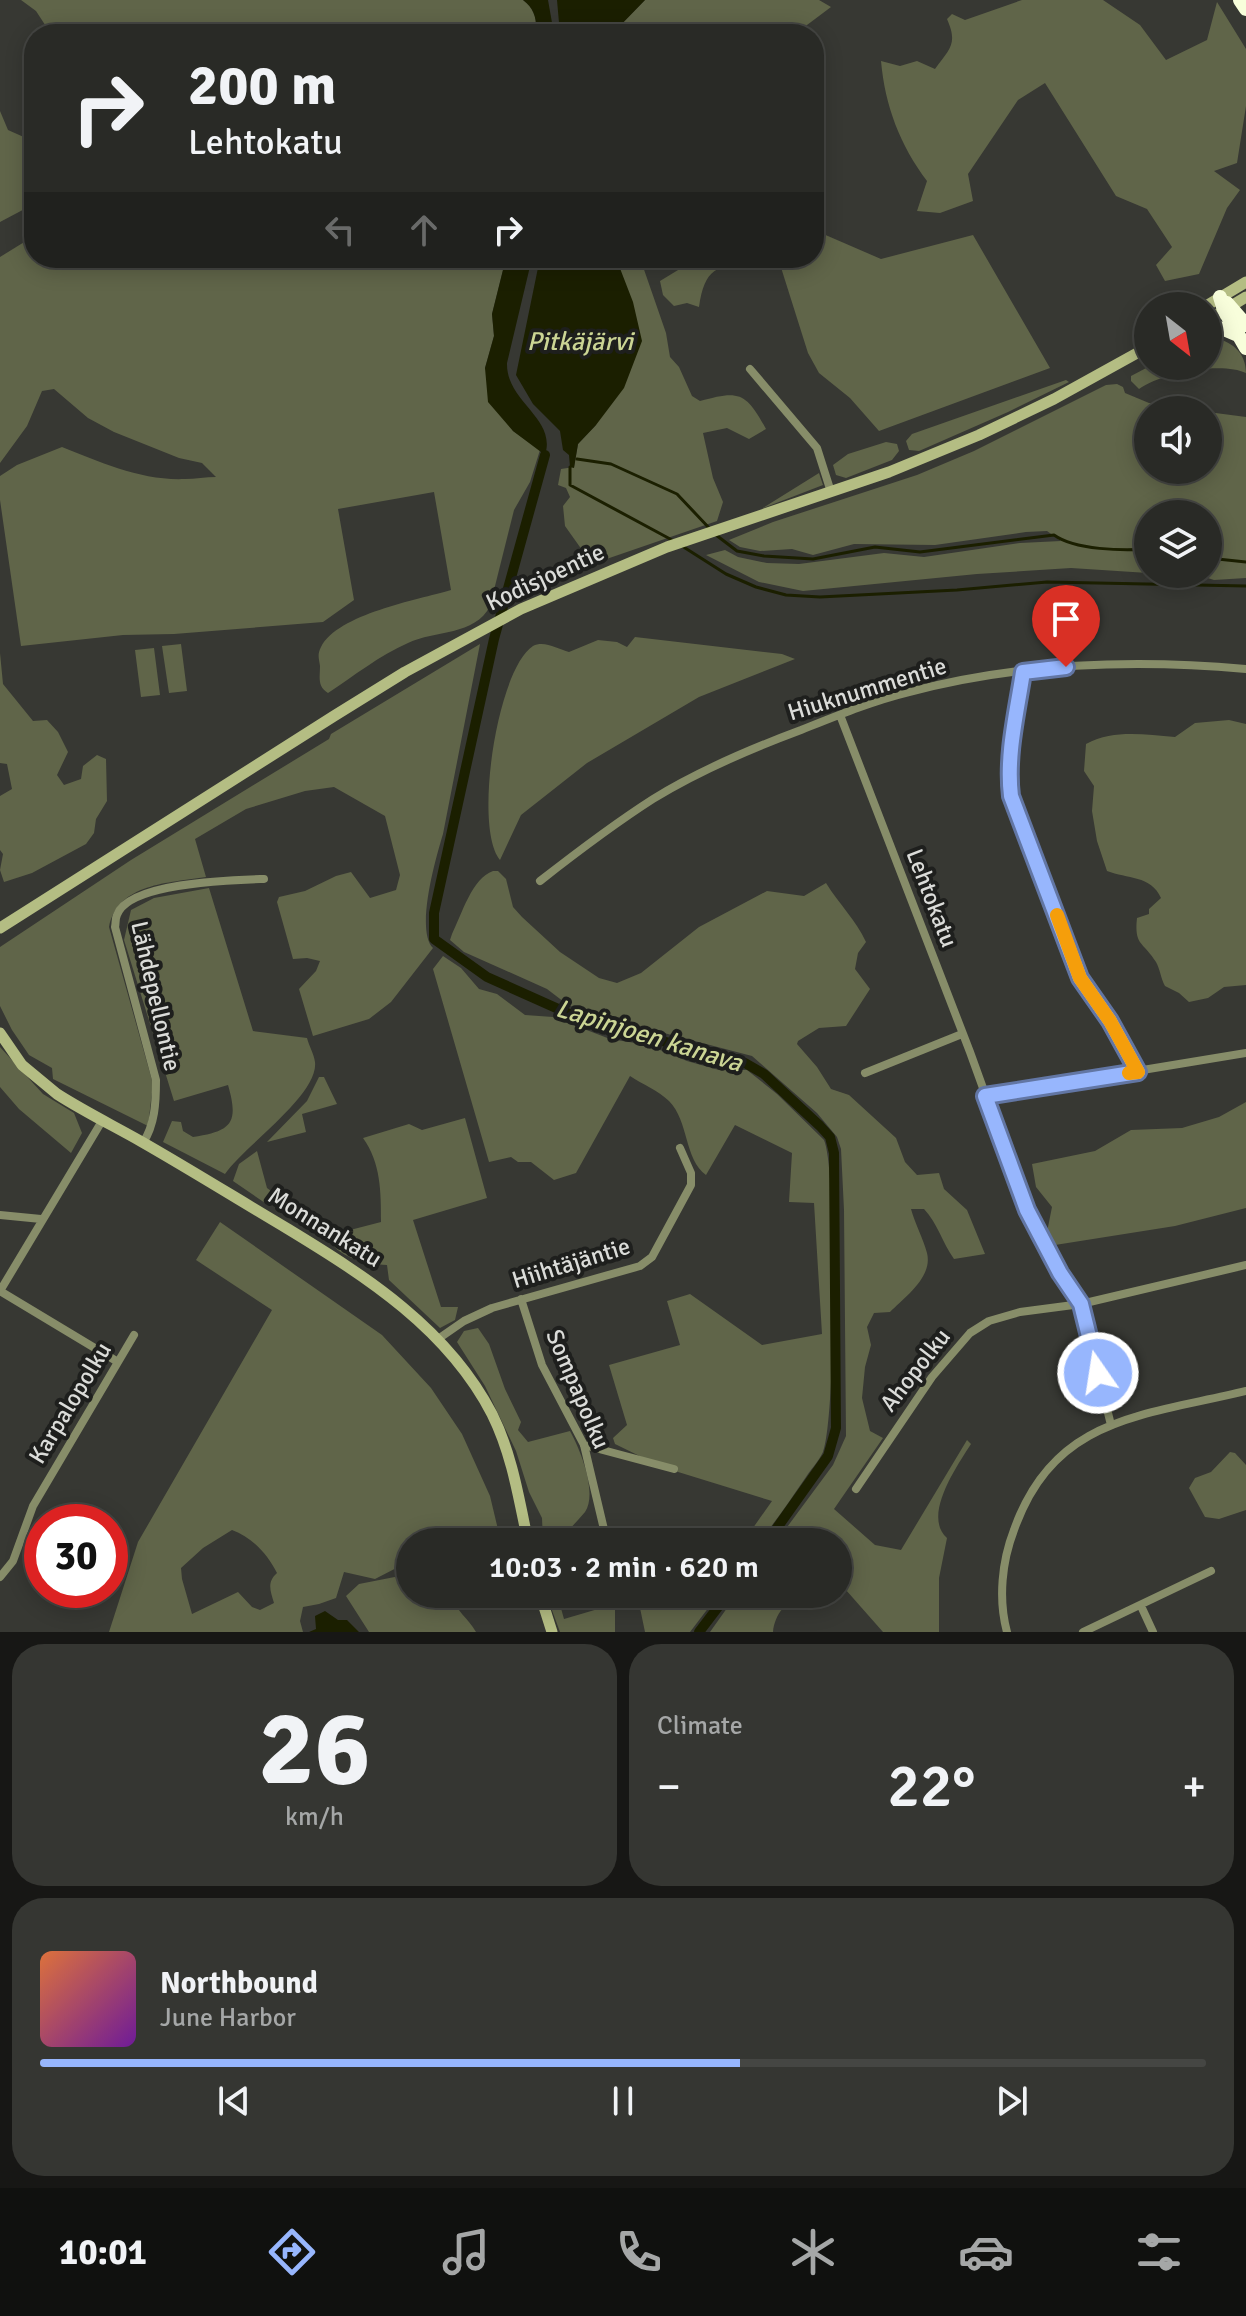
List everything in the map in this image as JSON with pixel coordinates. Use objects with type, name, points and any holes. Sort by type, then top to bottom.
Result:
[{"type":"highway","points":[[1240,0],[1246,9]]},
{"type":"highway","points":[[1225,305],[1243,336]]},
{"type":"highway","points":[[1222,329],[1243,336]]},
{"type":"street","points":[[1222,308],[1246,282]]},
{"type":"street","points":[[1222,305],[1246,297]]},
{"type":"street","name":"Kodisjoentie","points":[[0,928],[405,672],[521,609],[667,547],[831,492],[979,435],[1078,387],[1134,355]]},
{"type":"street","points":[[750,369],[817,448],[831,492]]},
{"type":"street","name":"Hiuknummentie","points":[[540,881],[608,829],[679,785],[752,748],[921,688],[1066,667],[1148,664],[1246,669]]},
{"type":"street","points":[[1023,672],[1009,781],[1011,796],[1080,978],[1110,1021],[1138,1072]]},
{"type":"street","name":"Lehtokatu","points":[[840,715],[1027,1210],[1060,1273],[1081,1304],[1111,1425]]},
{"type":"street","name":"Lähdepellontie","points":[[143,1143],[152,1130],[156,1080],[115,927],[117,915],[122,907],[133,900],[174,887],[213,881],[264,879]]},
{"type":"street","name":"Monnankatu","points":[[0,1033],[22,1065],[40,1082],[315,1245],[382,1289],[417,1318],[477,1388],[492,1414],[512,1468],[525,1528]]},
{"type":"street","points":[[865,1073],[962,1034]]},
{"type":"street","points":[[986,1098],[1246,1053]]},
{"type":"street","points":[[102,1121],[0,1291],[118,1362]]},
{"type":"street","name":"Hiihtäjäntie","points":[[438,1339],[477,1313],[626,1271],[652,1257],[691,1185],[691,1173],[680,1148]]},
{"type":"street","points":[[0,1215],[41,1219]]},
{"type":"street","name":"Ahopolku","points":[[856,1489],[932,1377],[970,1333],[989,1321],[1013,1314],[1081,1304],[1246,1265]]},
{"type":"street","name":"Sompapolku","points":[[521,1299],[542,1365],[584,1445],[604,1528]]},
{"type":"street","name":"Karpalopolku","points":[[0,1577],[13,1561],[33,1506],[134,1335]]},
{"type":"street","points":[[1007,1632],[1003,1592],[1005,1561],[1019,1514],[1036,1482],[1055,1458],[1075,1442],[1111,1425],[1246,1391]]},
{"type":"street","points":[[584,1445],[674,1469]]},
{"type":"street","points":[[1083,1632],[1211,1571]]},
{"type":"street","points":[[1141,1606],[1153,1632]]},
{"type":"street","points":[[544,1608],[552,1632]]},
{"type":"shaded area","points":[[21,0],[523,0],[530,7],[536,24],[44,24],[36,11]]},
{"type":"shaded area","points":[[645,0],[819,0],[831,7],[808,24],[622,24]]},
{"type":"shaded area","points":[[1022,0],[1103,0],[1140,25],[1166,60],[1207,40],[1217,2],[1246,49],[1246,106],[1237,163],[1214,171],[1240,190],[1227,208],[1199,274],[1165,281],[1156,265],[1172,247],[1147,209],[1116,196],[1045,83],[1018,100],[968,174],[973,201],[940,213],[917,211],[927,181],[895,124],[881,61],[900,66],[917,61],[935,69],[951,46],[952,34],[947,19],[952,14],[965,20]]},
{"type":"shaded area","points":[[0,111],[8,130],[24,137],[24,209],[0,222]]},
{"type":"shaded area","points":[[824,234],[881,259],[973,235],[1050,368],[879,431],[850,398],[819,373],[808,353],[781,268],[824,268]]},
{"type":"shaded area","points":[[24,242],[24,268],[504,268],[492,314],[494,336],[485,368],[513,431],[540,450],[530,482],[514,510],[490,606],[483,616],[465,627],[398,648],[328,693],[321,684],[320,650],[330,635],[361,617],[451,590],[434,492],[338,509],[354,600],[323,622],[123,635],[21,646],[0,500],[0,476],[17,465],[62,447],[153,477],[216,477],[202,463],[179,458],[88,418],[54,389],[42,391],[27,426],[0,463],[0,257]]},
{"type":"shaded area","points":[[619,268],[643,268],[666,333],[670,357],[679,367],[692,396],[700,401],[733,395],[740,397],[753,407],[766,429],[749,439],[727,428],[703,433],[713,478],[723,502],[717,521],[592,564],[565,526],[563,506],[570,497],[566,488],[558,485],[561,469],[574,467],[578,444],[596,425]]},
{"type":"shaded area","points":[[681,268],[719,268],[705,284],[699,307],[687,303],[674,306],[663,295],[660,281]]},
{"type":"shaded area","points":[[1222,340],[1236,348],[1243,359],[1246,373],[1222,368]]},
{"type":"shaded area","points":[[1134,374],[1134,380],[1156,380],[1139,389],[1131,381]]},
{"type":"shaded area","points":[[1066,380],[1069,382],[1008,412],[919,451],[909,450],[906,441],[912,434]]},
{"type":"shaded area","points":[[1117,384],[1134,397],[1134,484],[1222,484],[1222,414],[1246,417],[1246,578],[1222,580],[1222,500],[1134,500],[1134,572],[1071,568],[803,591],[759,582],[706,555],[725,550],[738,557],[767,563],[799,564],[884,553],[924,557],[1020,543],[1061,541],[1047,531],[1026,532],[935,545],[854,544],[813,555],[792,549],[760,551],[740,547],[729,540],[773,522],[917,475],[974,451],[1106,385]]},
{"type":"shaded area","points":[[886,442],[897,444],[899,451],[892,460],[846,478],[836,475],[833,465],[848,454]]},
{"type":"shaded area","points":[[819,473],[823,485],[761,509]]},
{"type":"shaded area","points":[[635,637],[782,654],[795,659],[699,697],[587,763],[521,815],[500,860],[492,843],[489,784],[500,715],[520,660],[537,644],[569,652],[598,640],[617,642],[627,647]]},
{"type":"shaded area","points":[[181,644],[187,691],[169,693],[162,646]]},
{"type":"shaded area","points":[[480,644],[426,910],[428,939],[433,948],[391,1002],[369,1019],[313,1036],[299,989],[316,971],[320,961],[293,959],[277,902],[279,897],[305,891],[351,872],[370,898],[396,890],[400,875],[385,816],[334,787],[305,791],[246,809],[195,839],[206,877],[147,888],[123,901],[114,912],[109,927],[153,1084],[148,1126],[53,1079],[52,1068],[29,1055],[0,1006],[0,947],[131,860]]},
{"type":"shaded area","points":[[154,648],[160,695],[141,697],[135,650]]},
{"type":"shaded area","points":[[0,653],[3,684],[33,721],[47,720],[58,732],[68,752],[57,775],[64,785],[81,779],[83,766],[97,755],[106,759],[107,801],[86,844],[32,873],[4,882],[0,870],[3,854],[0,850],[0,796],[12,789],[7,764],[0,763]]},
{"type":"shaded area","points":[[1229,720],[1246,724],[1246,985],[1224,987],[1208,998],[1189,1002],[1165,986],[1156,962],[1138,939],[1137,918],[1149,914],[1149,909],[1161,898],[1157,891],[1145,881],[1107,871],[1097,841],[1092,811],[1094,786],[1084,771],[1086,744],[1119,735],[1175,737],[1195,723]]},
{"type":"shaded area","points":[[498,871],[506,879],[513,907],[560,952],[599,978],[617,983],[641,973],[699,927],[767,891],[804,896],[826,883],[862,934],[866,942],[858,953],[855,969],[870,989],[846,1026],[819,1028],[797,1044],[831,1089],[849,1095],[896,1138],[905,1162],[917,1175],[939,1173],[944,1189],[967,1210],[985,1254],[954,1259],[924,1209],[911,1209],[927,1253],[926,1270],[903,1300],[890,1312],[874,1313],[867,1327],[871,1345],[862,1398],[870,1431],[883,1438],[834,1509],[875,1545],[901,1550],[967,1440],[971,1444],[944,1491],[940,1504],[940,1529],[947,1538],[939,1578],[939,1632],[883,1632],[852,1597],[852,1528],[786,1528],[833,1465],[846,1436],[844,1210],[841,1149],[837,1137],[817,1113],[752,1056],[568,1005],[547,989],[464,952],[450,940],[473,889],[486,875]]},
{"type":"shaded area","points":[[209,888],[253,1031],[307,1038],[315,1062],[313,1075],[293,1105],[225,1174],[163,1142],[172,1121],[181,1122],[183,1131],[193,1137],[224,1128],[232,1117],[233,1108],[228,1085],[174,1101],[124,940],[131,910],[154,898]]},
{"type":"shaded area","points":[[443,956],[461,968],[479,989],[497,994],[525,1015],[553,1017],[610,1039],[648,1045],[719,1070],[747,1070],[777,1094],[824,1140],[833,1243],[827,1431],[819,1459],[770,1528],[753,1528],[772,1501],[662,1467],[615,1444],[613,1438],[627,1425],[609,1365],[680,1345],[667,1301],[690,1294],[762,1345],[822,1334],[814,1203],[789,1202],[792,1153],[735,1125],[706,1175],[694,1160],[680,1119],[669,1101],[630,1076],[576,1173],[554,1180],[531,1162],[518,1162],[511,1157],[489,1162],[433,969]]},
{"type":"shaded area","points":[[0,1047],[43,1094],[74,1113],[82,1133],[71,1153],[19,1109],[0,1087]]},
{"type":"shaded area","points":[[319,1077],[324,1077],[337,1104],[302,1114],[306,1132],[267,1142],[307,1101]]},
{"type":"shaded area","points":[[1246,1102],[1246,1208],[1175,1226],[1055,1245],[1047,1232],[1052,1207],[1036,1187],[1032,1164],[1095,1151],[1131,1130],[1182,1128],[1219,1117]]},
{"type":"shaded area","points":[[465,1118],[487,1198],[413,1220],[441,1307],[458,1307],[455,1320],[440,1328],[389,1280],[387,1265],[345,1255],[327,1236],[381,1222],[377,1168],[363,1138],[409,1124],[422,1130]]},
{"type":"shaded area","points":[[257,1151],[267,1188],[275,1194],[277,1203],[268,1205],[233,1181],[239,1164]]},
{"type":"shaded area","points":[[220,1222],[382,1335],[431,1388],[462,1434],[490,1496],[498,1528],[396,1528],[396,1568],[375,1579],[344,1572],[336,1598],[303,1607],[300,1621],[303,1632],[109,1632],[117,1608],[128,1608],[128,1573],[138,1542],[272,1310],[196,1260]],"holes":[[[232,1530],[259,1547],[277,1573],[270,1586],[274,1603],[260,1610],[252,1607],[238,1592],[192,1614],[181,1568],[203,1548]]]},
{"type":"shaded area","points":[[478,1328],[489,1344],[521,1422],[518,1430],[528,1442],[570,1431],[583,1460],[590,1494],[585,1512],[571,1528],[542,1528],[542,1518],[529,1492],[516,1451],[485,1386],[457,1342],[464,1331]]},
{"type":"shaded area","points":[[1230,1452],[1246,1465],[1246,1510],[1219,1519],[1205,1517],[1189,1488],[1195,1478],[1211,1472]]},
{"type":"shaded area","points":[[396,1577],[396,1608],[457,1608],[476,1632],[369,1632],[346,1596],[359,1584]]},
{"type":"shaded area","points":[[551,1608],[561,1608],[564,1619],[601,1608],[615,1608],[615,1632],[560,1632]]},
{"type":"shaded area","points":[[640,1608],[708,1608],[690,1632],[645,1632]]},
{"type":"shaded area","points":[[727,1608],[784,1608],[776,1619],[773,1632],[710,1632]]},
{"type":"water","points":[[523,0],[548,0],[552,24],[536,24],[530,7]]},
{"type":"water","points":[[557,0],[645,0],[622,24],[559,24]]},
{"type":"water","name":"Pitkäjärvi","points":[[504,268],[530,268],[507,363],[514,389],[544,430],[547,442],[545,455],[513,431],[488,402],[485,368],[494,336],[492,314]]},
{"type":"water","name":"Pitkäjärvi","points":[[538,268],[620,268],[633,302],[642,341],[624,388],[578,444],[574,468],[570,467],[569,455],[563,450],[560,431],[533,404],[516,375]]},
{"type":"water","points":[[325,1611],[338,1620],[347,1620],[359,1632],[309,1632],[316,1629],[315,1616]]},
{"type":"waterway","name":"Lapinjoen kanava","points":[[545,455],[494,639],[434,913],[434,939],[487,977],[583,1020],[745,1063],[764,1074],[830,1137],[834,1153],[836,1428],[828,1456],[777,1528]]},
{"type":"waterway","points":[[577,459],[611,464],[677,494],[711,530]]},
{"type":"waterway","points":[[570,467],[570,485],[672,540]]},
{"type":"waterway","points":[[716,535],[737,551],[813,559],[875,547],[920,552],[1054,535],[1086,547],[1134,549]]},
{"type":"waterway","points":[[682,546],[726,574],[786,595],[820,597],[1047,582],[1246,586]]},
{"type":"waterway","points":[[1222,559],[1246,562]]},
{"type":"waterway","name":"Lapinjoen kanava","points":[[699,1632],[717,1608]]},
{"type":"slow traffic","points":[[1057,915],[1080,978],[1110,1021],[1138,1072],[1129,1073]]},
{"type":"route","points":[[1066,667],[1023,672],[1009,781],[1011,796],[1080,978],[1110,1021],[1138,1072],[985,1096],[1027,1210],[1060,1273],[1081,1304],[1098,1373]]}]
